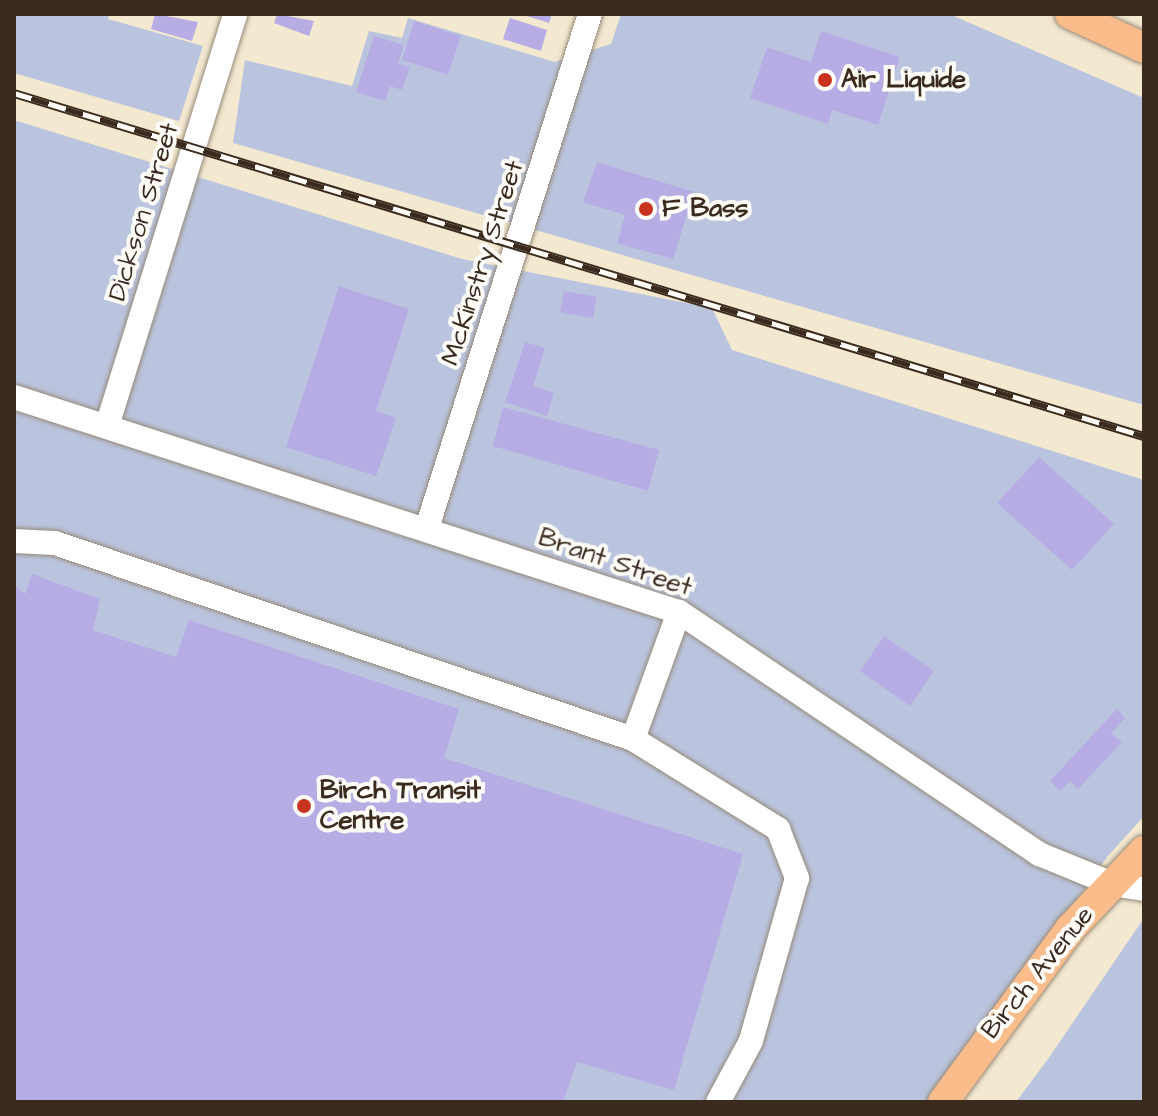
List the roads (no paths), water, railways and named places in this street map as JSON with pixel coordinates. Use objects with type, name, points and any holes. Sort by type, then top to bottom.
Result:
[{"type":"main road","points":[[1070,14],[1144,48]]},
{"type":"main road","name":"Birch Avenue","points":[[943,1102],[1050,954],[1144,851]]},
{"type":"street","name":"Dickson Street","points":[[107,426],[235,14]]},
{"type":"street","name":"McKinstry Street","points":[[427,528],[590,14]]},
{"type":"street","name":"Brant Street","points":[[14,397],[427,528],[679,612],[1039,854],[1112,884],[1144,889]]},
{"type":"street","points":[[14,541],[55,543],[633,739],[778,829],[797,878],[751,1041],[718,1102]]},
{"type":"street","points":[[633,739],[679,612]]},
{"type":"railway","points":[[14,93],[1144,436]]},
{"type":"place","name":"Air Liquide","points":[[825,80]]},
{"type":"place","name":"F Bass","points":[[646,209]]},
{"type":"place","name":"Birch Transit Centre","points":[[304,806]]}]
